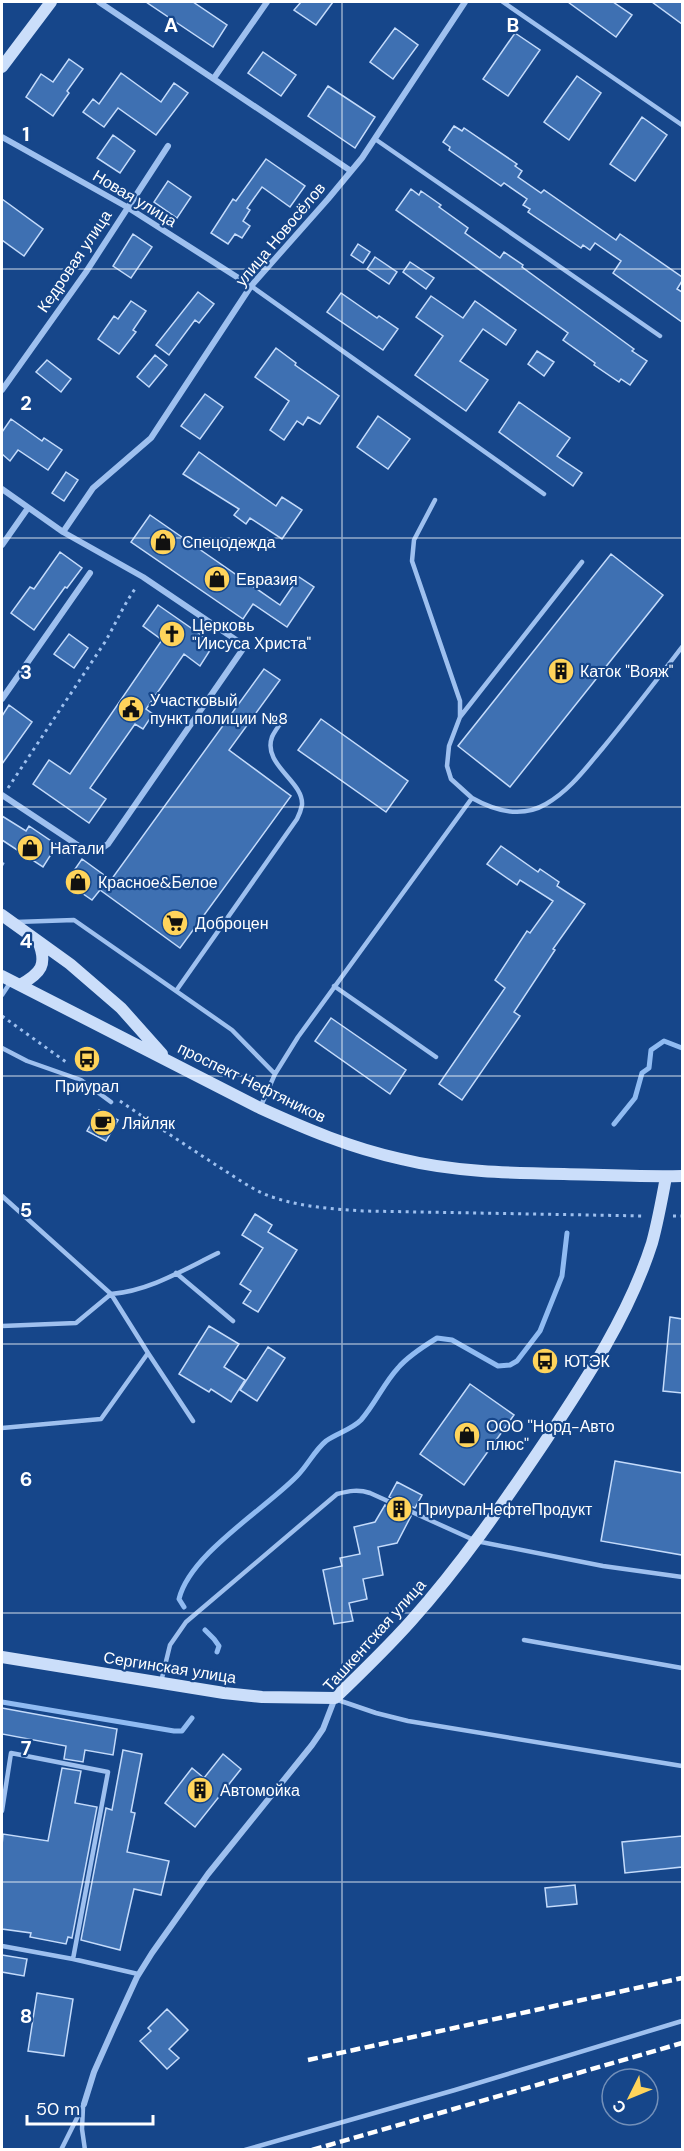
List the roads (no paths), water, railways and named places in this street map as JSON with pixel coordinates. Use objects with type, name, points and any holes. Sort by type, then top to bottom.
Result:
[{"type":"main road","points":[[2,67],[51,2]]},
{"type":"main road","points":[[2,915],[70,964],[121,1008],[167,1059]]},
{"type":"main road","points":[[11,980],[33,977],[41,968],[44,954],[38,940]]},
{"type":"main road","name":"проспект Нефтяников","points":[[11,980],[260,1108],[301,1127],[360,1149],[429,1165],[498,1172],[682,1176]]},
{"type":"main road","name":"Ташкентская улица","points":[[335,1698],[413,1619],[476,1541],[513,1491],[587,1377],[633,1292],[652,1243],[666,1177]]},
{"type":"main road","name":"Сергинская улица","points":[[2,1658],[262,1697],[335,1698]]},
{"type":"street","points":[[99,2],[351,171]]},
{"type":"street","points":[[214,78],[267,2]]},
{"type":"street","name":"улица Новосёлов","points":[[63,532],[93,489],[151,438],[251,286],[351,171],[375,139],[465,2]]},
{"type":"street","name":"Новая улица","points":[[2,137],[127,207],[251,286]]},
{"type":"street","name":"Кедровая улица","points":[[2,390],[86,272],[168,146]]},
{"type":"street","points":[[2,489],[63,532],[143,577],[245,646],[103,848],[98,851],[85,850],[2,795]]},
{"type":"street","points":[[2,545],[28,508]]},
{"type":"street","points":[[2,699],[90,573]]},
{"type":"street","name":"Ташкентская улица","points":[[84,2104],[94,2072],[138,1974],[208,1874],[312,1745],[323,1729],[335,1698]]},
{"type":"lane","points":[[503,2],[682,124]]},
{"type":"lane","points":[[375,139],[660,336]]},
{"type":"lane","points":[[251,286],[544,494]]},
{"type":"lane","points":[[435,500],[414,540],[412,561],[460,702],[460,717]]},
{"type":"lane","points":[[582,562],[460,717],[449,746],[447,765],[451,779],[472,798],[490,808],[521,812],[545,804],[573,784],[682,647]]},
{"type":"lane","points":[[176,992],[297,819],[302,804],[300,795],[273,758],[271,746],[272,736],[286,717]]},
{"type":"lane","points":[[260,1108],[275,1074],[334,986],[472,798]]},
{"type":"lane","points":[[13,922],[74,920],[232,1030],[275,1074]]},
{"type":"lane","points":[[2,996],[11,980]]},
{"type":"lane","points":[[334,986],[436,1057]]},
{"type":"lane","points":[[2,1048],[27,1061],[81,1080],[113,1099]]},
{"type":"lane","points":[[2,1196],[111,1294],[193,1421]]},
{"type":"lane","points":[[2,1326],[76,1323],[111,1294],[131,1293],[218,1253]]},
{"type":"lane","points":[[176,1273],[233,1321]]},
{"type":"lane","points":[[2,1428],[101,1419],[148,1353]]},
{"type":"lane","points":[[161,1683],[170,1645],[186,1622],[337,1494],[359,1490],[370,1493],[476,1541],[603,1566],[682,1577]]},
{"type":"lane","points":[[524,1640],[682,1668]]},
{"type":"lane","points":[[335,1698],[376,1713],[408,1721],[682,1766]]},
{"type":"lane","points":[[2,1811],[11,1753],[108,1772],[73,1959]]},
{"type":"lane","points":[[2,1946],[138,1974]]},
{"type":"lane","points":[[244,2150],[455,2090],[682,2021]]},
{"type":"lane","points":[[61,2150],[84,2104]]},
{"type":"lane","points":[[84,2104],[82,2129],[85,2150]]},
{"type":"waterway","points":[[614,1124],[635,1098],[642,1073],[649,1068],[651,1050],[664,1041],[682,1048]]},
{"type":"waterway","points":[[184,1607],[179,1599],[186,1582],[212,1549],[297,1476],[326,1441],[361,1420],[393,1374],[416,1352],[437,1338],[452,1340],[498,1366],[510,1365],[517,1361],[540,1331],[562,1276],[567,1233]]},
{"type":"waterway","points":[[205,1630],[219,1646],[217,1652]]},
{"type":"waterway","points":[[2,1702],[174,1731],[182,1731],[192,1718]]},
{"type":"railway","points":[[308,2060],[682,1978]]},
{"type":"railway","points":[[312,2150],[682,2043]]},
{"type":"place","name":"Спецодежда","points":[[163,542]]},
{"type":"place","name":"Евразия","points":[[217,579]]},
{"type":"place","name":"Церковь \"Иисуса Христа\"","points":[[172,634]]},
{"type":"place","name":"Каток \"Вояж\"","points":[[561,671]]},
{"type":"place","name":"Участковый пункт полиции №8","points":[[131,709]]},
{"type":"place","name":"Натали","points":[[30,848]]},
{"type":"place","name":"Красное&Белое","points":[[78,882]]},
{"type":"place","name":"Доброцен","points":[[175,923]]},
{"type":"place","name":"Приурал","points":[[87,1059]]},
{"type":"place","name":"Ляйляк","points":[[103,1123]]},
{"type":"place","name":"ЮТЭК","points":[[545,1361]]},
{"type":"place","name":"ООО ''Норд-Авто плюс''","points":[[467,1435]]},
{"type":"place","name":"ПриуралНефтеПродукт","points":[[399,1509]]},
{"type":"place","name":"Автомойка","points":[[200,1790]]}]
